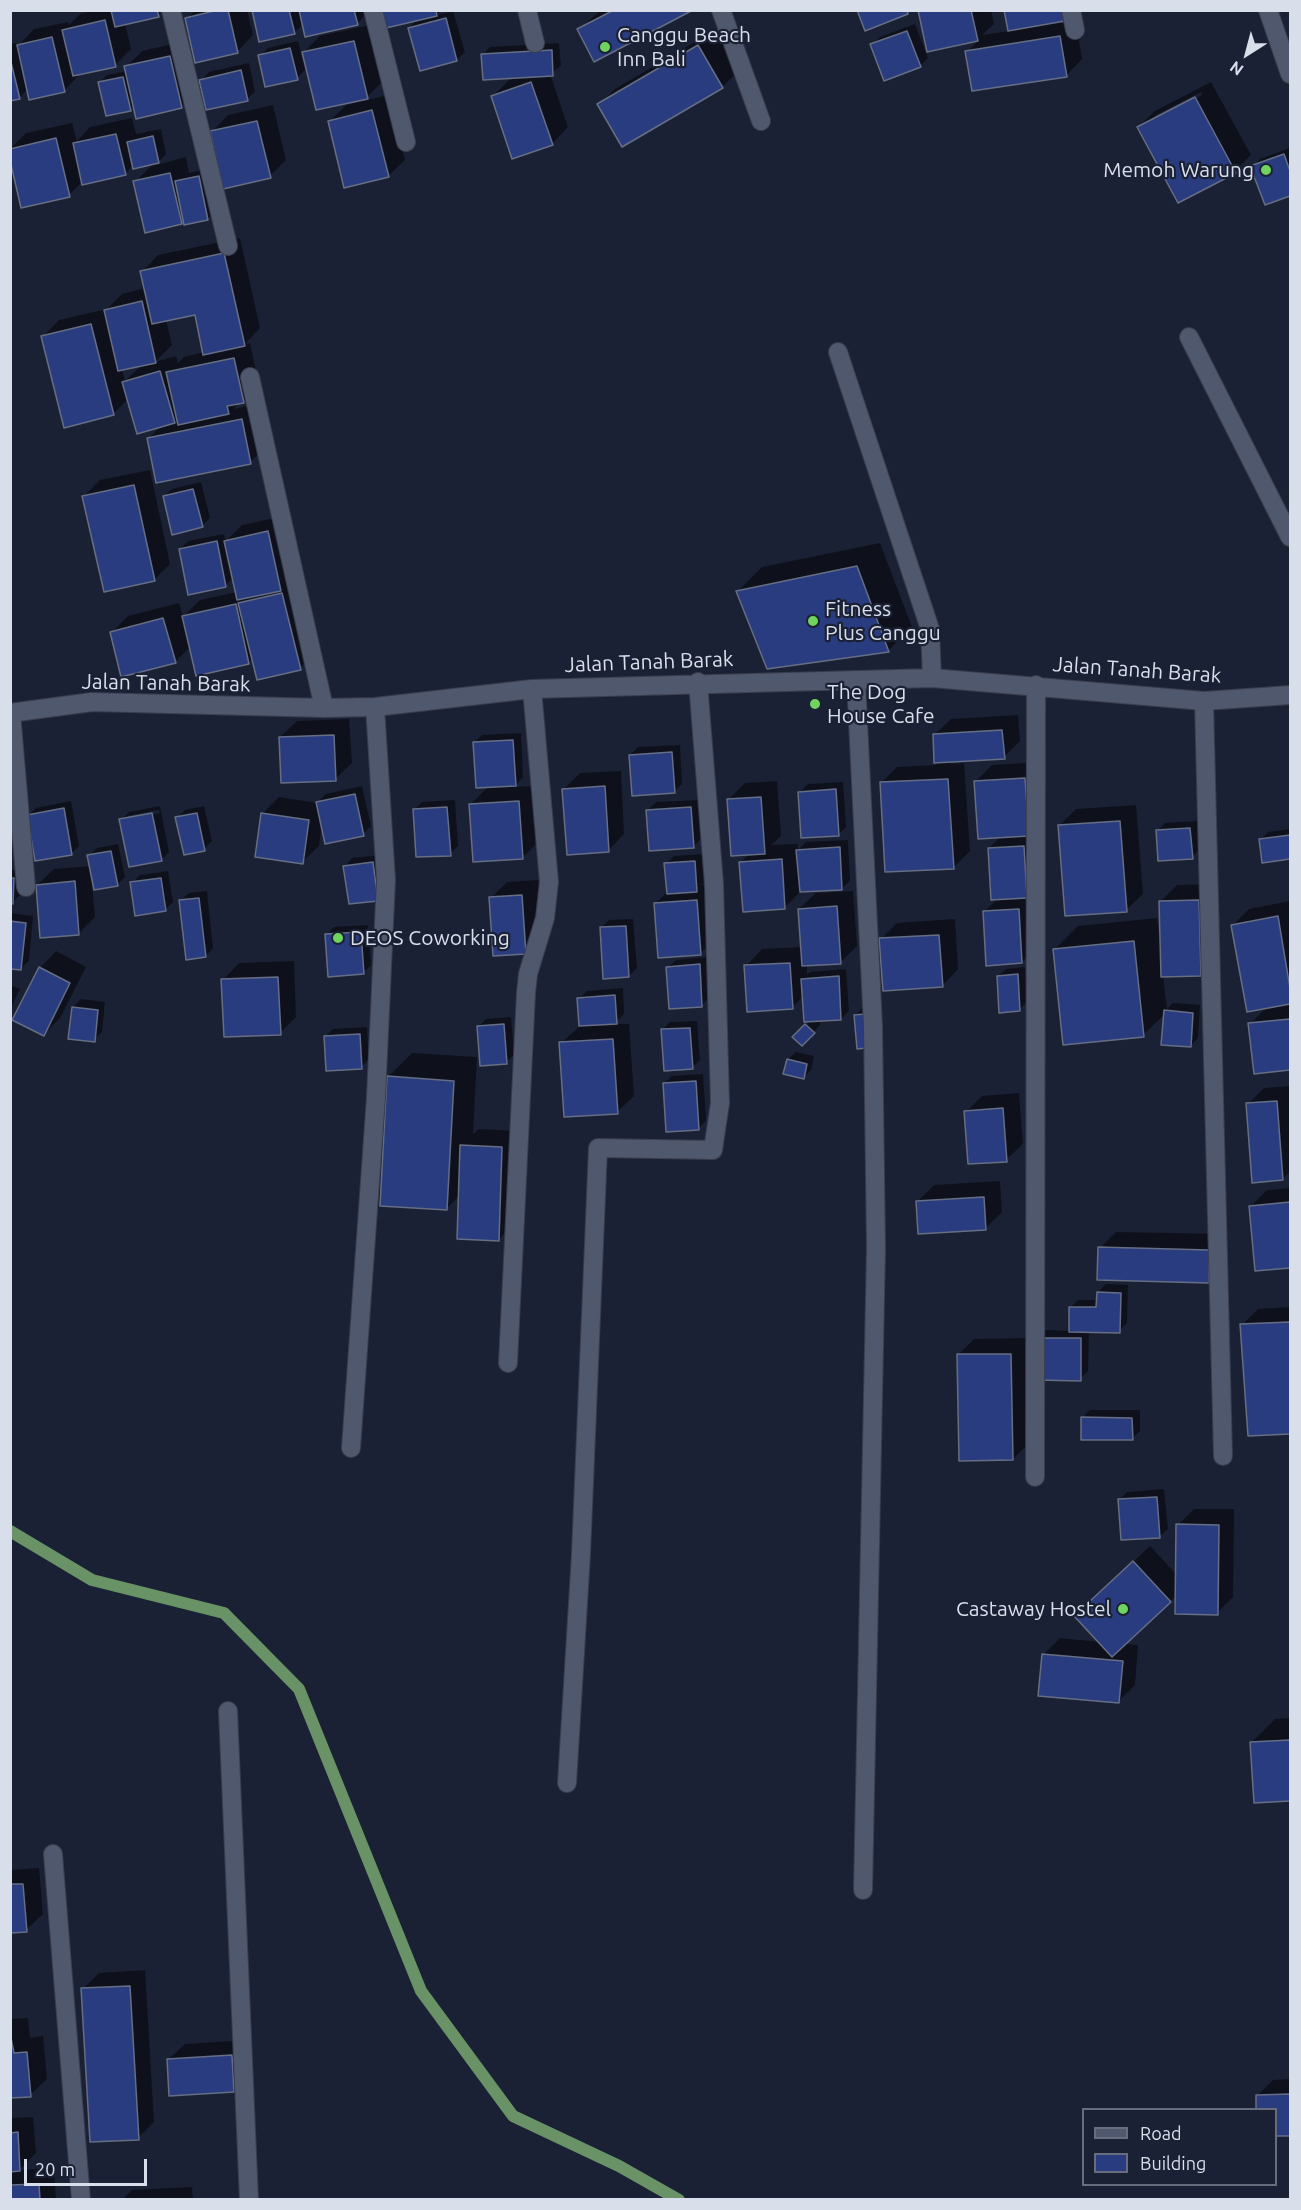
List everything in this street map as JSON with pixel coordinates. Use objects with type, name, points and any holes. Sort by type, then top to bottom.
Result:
[{"type":"street","points":[[171,10],[228,246]]},
{"type":"street","points":[[373,10],[406,142]]},
{"type":"street","points":[[527,10],[535,43]]},
{"type":"street","points":[[721,10],[761,121]]},
{"type":"street","points":[[1071,10],[1075,30]]},
{"type":"street","points":[[1268,10],[1290,74]]},
{"type":"street","points":[[1189,337],[1290,537]]},
{"type":"street","points":[[838,352],[930,629],[932,678]]},
{"type":"street","points":[[250,377],[324,708]]},
{"type":"street","name":"Jalan Tanah Barak","points":[[11,713],[92,702],[324,708],[375,707],[532,689],[698,682],[932,678],[1204,700],[1290,695]]},
{"type":"street","points":[[856,681],[873,1026],[876,1248],[863,1890]]},
{"type":"street","points":[[567,1784],[581,1542],[598,1148],[713,1150],[720,1104],[714,884],[698,682]]},
{"type":"street","points":[[1035,1477],[1036,685]]},
{"type":"street","points":[[508,1363],[526,993],[528,974],[545,918],[549,882],[532,689]]},
{"type":"street","points":[[1204,700],[1223,1456]]},
{"type":"street","points":[[351,1448],[376,1097],[386,880],[375,707]]},
{"type":"street","points":[[11,713],[26,887]]},
{"type":"street","points":[[228,1711],[249,2199]]},
{"type":"street","points":[[53,1854],[81,2199]]},
{"type":"building","points":[[111,10],[157,10],[159,17],[115,27]]},
{"type":"building","points":[[218,10],[228,10],[238,53],[195,63],[185,18]]},
{"type":"building","points":[[252,10],[289,10],[295,34],[259,42]]},
{"type":"building","points":[[299,10],[354,10],[358,25],[305,37]]},
{"type":"building","points":[[382,10],[436,10],[437,16],[386,28]]},
{"type":"building","name":"Canggu Beach Inn Bali","points":[[614,10],[693,10],[594,62],[577,29]]},
{"type":"building","points":[[857,10],[907,10],[908,14],[865,31]]},
{"type":"building","points":[[918,10],[971,10],[978,41],[927,52]]},
{"type":"building","points":[[1004,10],[1063,10],[1065,21],[1008,31]]},
{"type":"building","points":[[446,18],[457,61],[420,71],[408,28]]},
{"type":"building","points":[[105,20],[116,67],[73,76],[62,30]]},
{"type":"building","points":[[907,31],[921,67],[884,81],[870,44]]},
{"type":"building","points":[[1060,36],[1067,77],[972,91],[965,51]]},
{"type":"building","points":[[52,37],[65,92],[29,100],[17,45]]},
{"type":"building","points":[[354,41],[368,99],[316,110],[302,52]]},
{"type":"building","points":[[698,45],[723,88],[622,147],[597,104]]},
{"type":"building","points":[[290,48],[298,80],[265,87],[258,55]]},
{"type":"building","points":[[552,50],[553,76],[483,80],[481,54]]},
{"type":"building","points":[[170,56],[182,108],[136,119],[124,66]]},
{"type":"building","points":[[10,58],[20,99],[10,101]]},
{"type":"building","points":[[241,70],[248,101],[206,110],[199,80]]},
{"type":"building","points":[[123,77],[131,111],[106,116],[98,82]]},
{"type":"building","points":[[531,82],[553,145],[512,159],[491,96]]},
{"type":"building","points":[[1195,97],[1236,173],[1178,203],[1137,127]]},
{"type":"building","points":[[372,110],[389,177],[344,188],[328,121]]},
{"type":"building","points":[[257,121],[271,178],[223,189],[210,131]]},
{"type":"building","points":[[116,134],[126,175],[82,185],[73,143]]},
{"type":"building","points":[[153,136],[159,163],[133,169],[127,142]]},
{"type":"building","points":[[56,138],[70,197],[21,208],[10,160],[10,149]]},
{"type":"building","points":[[1284,154],[1290,171],[1290,196],[1265,205],[1250,166]]},
{"type":"building","points":[[170,173],[182,224],[145,233],[133,181]]},
{"type":"building","points":[[199,176],[208,220],[184,225],[175,181]]},
{"type":"building","points":[[224,253],[245,346],[203,355],[195,315],[152,324],[140,271]]},
{"type":"building","points":[[142,301],[156,363],[118,371],[104,310]]},
{"type":"building","points":[[91,324],[114,415],[64,428],[41,336]]},
{"type":"building","points":[[234,358],[244,403],[227,406],[229,414],[178,425],[166,372]]},
{"type":"building","points":[[160,371],[175,423],[137,434],[122,382]]},
{"type":"building","points":[[242,419],[251,464],[156,483],[147,438]]},
{"type":"building","points":[[134,485],[155,581],[104,592],[82,496]]},
{"type":"building","points":[[193,489],[203,527],[172,535],[163,496]]},
{"type":"building","points":[[268,531],[281,591],[237,600],[224,541]]},
{"type":"building","points":[[217,541],[226,587],[188,595],[179,549]]},
{"type":"building","name":"Fitness Plus Canggu","points":[[857,566],[889,652],[767,669],[736,591]]},
{"type":"building","points":[[282,593],[301,670],[257,680],[238,603]]},
{"type":"building","points":[[236,604],[249,664],[196,676],[182,616]]},
{"type":"building","points":[[163,618],[176,663],[121,677],[110,632]]},
{"type":"building","points":[[1002,730],[1005,759],[934,763],[933,734]]},
{"type":"building","points":[[334,735],[336,781],[281,783],[279,737]]},
{"type":"building","points":[[513,740],[516,786],[476,788],[473,742]]},
{"type":"building","points":[[672,752],[675,793],[632,796],[629,755]]},
{"type":"building","points":[[1025,778],[1029,836],[978,839],[974,781]]},
{"type":"building","points":[[948,779],[954,869],[885,872],[880,782]]},
{"type":"building","points":[[605,786],[609,852],[567,855],[562,789]]},
{"type":"building","points":[[836,789],[839,836],[801,838],[798,792]]},
{"type":"building","points":[[355,794],[364,836],[325,844],[316,802]]},
{"type":"building","points":[[761,797],[765,854],[731,856],[727,799]]},
{"type":"building","points":[[519,801],[523,859],[473,862],[469,804]]},
{"type":"building","points":[[447,807],[451,856],[416,857],[413,809]]},
{"type":"building","points":[[691,807],[694,848],[649,851],[646,810]]},
{"type":"building","points":[[64,808],[72,855],[35,861],[27,815]]},
{"type":"building","points":[[152,813],[162,861],[129,867],[119,819]]},
{"type":"building","points":[[197,813],[205,851],[184,855],[175,817]]},
{"type":"building","points":[[261,813],[309,820],[303,864],[255,857]]},
{"type":"building","points":[[1120,821],[1127,912],[1065,916],[1058,825]]},
{"type":"building","points":[[1190,828],[1193,859],[1158,861],[1156,830]]},
{"type":"building","points":[[1290,835],[1290,859],[1262,863],[1259,839]]},
{"type":"building","points":[[1024,846],[1027,898],[991,900],[988,848]]},
{"type":"building","points":[[840,847],[842,890],[800,892],[796,850]]},
{"type":"building","points":[[111,851],[118,886],[94,890],[87,855]]},
{"type":"building","points":[[782,859],[785,909],[743,912],[739,862]]},
{"type":"building","points":[[695,861],[697,892],[667,894],[664,863]]},
{"type":"building","points":[[373,862],[378,901],[349,904],[343,866]]},
{"type":"building","points":[[10,878],[14,878],[13,904],[10,904]]},
{"type":"building","points":[[161,878],[166,911],[135,916],[130,882]]},
{"type":"building","points":[[75,881],[79,935],[40,938],[36,885]]},
{"type":"building","points":[[522,895],[526,954],[493,956],[489,897]]},
{"type":"building","points":[[199,898],[206,957],[186,960],[179,900]]},
{"type":"building","points":[[697,900],[701,955],[658,958],[654,903]]},
{"type":"building","points":[[1199,900],[1201,976],[1161,977],[1159,901]]},
{"type":"building","points":[[837,906],[841,964],[802,966],[798,909]]},
{"type":"building","points":[[1019,909],[1022,963],[986,966],[983,911]]},
{"type":"building","points":[[1278,916],[1290,988],[1290,1004],[1247,1012],[1231,925]]},
{"type":"building","points":[[10,921],[26,923],[21,970],[10,969]]},
{"type":"building","points":[[626,926],[629,977],[603,979],[600,927]]},
{"type":"building","points":[[361,932],[364,974],[328,977],[325,934]]},
{"type":"building","points":[[939,935],[943,987],[883,991],[879,938]]},
{"type":"building","points":[[1134,941],[1144,1037],[1063,1045],[1053,949]]},
{"type":"building","points":[[790,963],[793,1009],[747,1012],[744,965]]},
{"type":"building","points":[[700,964],[702,1007],[669,1009],[666,967]]},
{"type":"building","points":[[39,967],[70,983],[44,1036],[12,1020]]},
{"type":"building","points":[[1018,974],[1020,1011],[999,1013],[997,976]]},
{"type":"building","points":[[839,976],[841,1020],[804,1022],[801,979]]},
{"type":"building","points":[[278,977],[281,1035],[224,1037],[221,979]]},
{"type":"building","points":[[615,995],[617,1024],[579,1026],[577,998]]},
{"type":"building","points":[[72,1007],[98,1010],[95,1042],[68,1039]]},
{"type":"building","points":[[1164,1010],[1193,1013],[1191,1047],[1161,1045]]},
{"type":"building","points":[[864,1014],[867,1048],[857,1049],[854,1015]]},
{"type":"building","points":[[1290,1019],[1290,1070],[1254,1074],[1248,1023]]},
{"type":"building","points":[[504,1024],[507,1064],[480,1066],[477,1026]]},
{"type":"building","points":[[805,1024],[815,1033],[802,1046],[792,1037]]},
{"type":"building","points":[[690,1028],[693,1069],[664,1071],[661,1029]]},
{"type":"building","points":[[360,1034],[362,1069],[326,1071],[324,1036]]},
{"type":"building","points":[[613,1039],[618,1114],[564,1117],[559,1042]]},
{"type":"building","points":[[787,1059],[807,1064],[804,1079],[783,1074]]},
{"type":"building","points":[[387,1076],[454,1081],[447,1210],[380,1206]]},
{"type":"building","points":[[696,1081],[699,1130],[666,1132],[663,1083]]},
{"type":"building","points":[[1277,1101],[1283,1180],[1252,1183],[1246,1103]]},
{"type":"building","points":[[1003,1108],[1007,1162],[968,1164],[964,1111]]},
{"type":"building","points":[[460,1145],[502,1147],[499,1241],[457,1239]]},
{"type":"building","points":[[984,1197],[986,1230],[918,1234],[916,1201]]},
{"type":"building","points":[[1290,1202],[1290,1268],[1255,1271],[1249,1206]]},
{"type":"building","points":[[1098,1247],[1209,1250],[1209,1283],[1097,1280]]},
{"type":"building","points":[[1097,1292],[1121,1293],[1120,1333],[1069,1332],[1069,1307],[1096,1307]]},
{"type":"building","points":[[1290,1322],[1290,1434],[1248,1436],[1240,1324]]},
{"type":"building","points":[[1037,1338],[1081,1338],[1081,1381],[1036,1380]]},
{"type":"building","points":[[957,1354],[1011,1354],[1013,1460],[959,1461]]},
{"type":"building","points":[[1081,1417],[1132,1418],[1133,1440],[1081,1440]]},
{"type":"building","points":[[1157,1497],[1160,1538],[1121,1540],[1118,1499]]},
{"type":"building","points":[[1176,1524],[1219,1525],[1218,1615],[1175,1614]]},
{"type":"building","name":"Castaway Hostel","points":[[1133,1561],[1171,1602],[1112,1657],[1074,1616]]},
{"type":"building","points":[[1042,1654],[1123,1661],[1119,1703],[1038,1696]]},
{"type":"building","points":[[1290,1740],[1290,1801],[1254,1803],[1250,1742]]},
{"type":"building","points":[[10,1884],[23,1884],[27,1932],[10,1933]]},
{"type":"building","points":[[130,1986],[139,2140],[90,2142],[81,1988]]},
{"type":"building","points":[[10,2033],[14,2053],[27,2052],[31,2097],[10,2098]]},
{"type":"building","points":[[232,2055],[234,2092],[169,2096],[167,2059]]},
{"type":"building","points":[[1290,2094],[1290,2136],[1277,2136],[1277,2108],[1256,2108],[1256,2095]]},
{"type":"building","points":[[18,2132],[20,2171],[10,2172],[10,2133]]},
{"type":"building","points":[[39,2184],[40,2200],[10,2200],[10,2185]]},
{"type":"waterway","points":[[10,1531],[92,1580],[224,1613],[299,1689],[421,1991],[513,2116],[619,2166],[679,2200]]},
{"type":"place","name":"Canggu Beach Inn Bali","points":[[605,47]]},
{"type":"place","name":"Memoh Warung","points":[[1266,170]]},
{"type":"place","name":"Fitness Plus Canggu","points":[[813,621]]},
{"type":"place","name":"The Dog House Cafe","points":[[815,704]]},
{"type":"place","name":"DEOS Coworking","points":[[338,938]]},
{"type":"place","name":"Castaway Hostel","points":[[1123,1609]]}]
